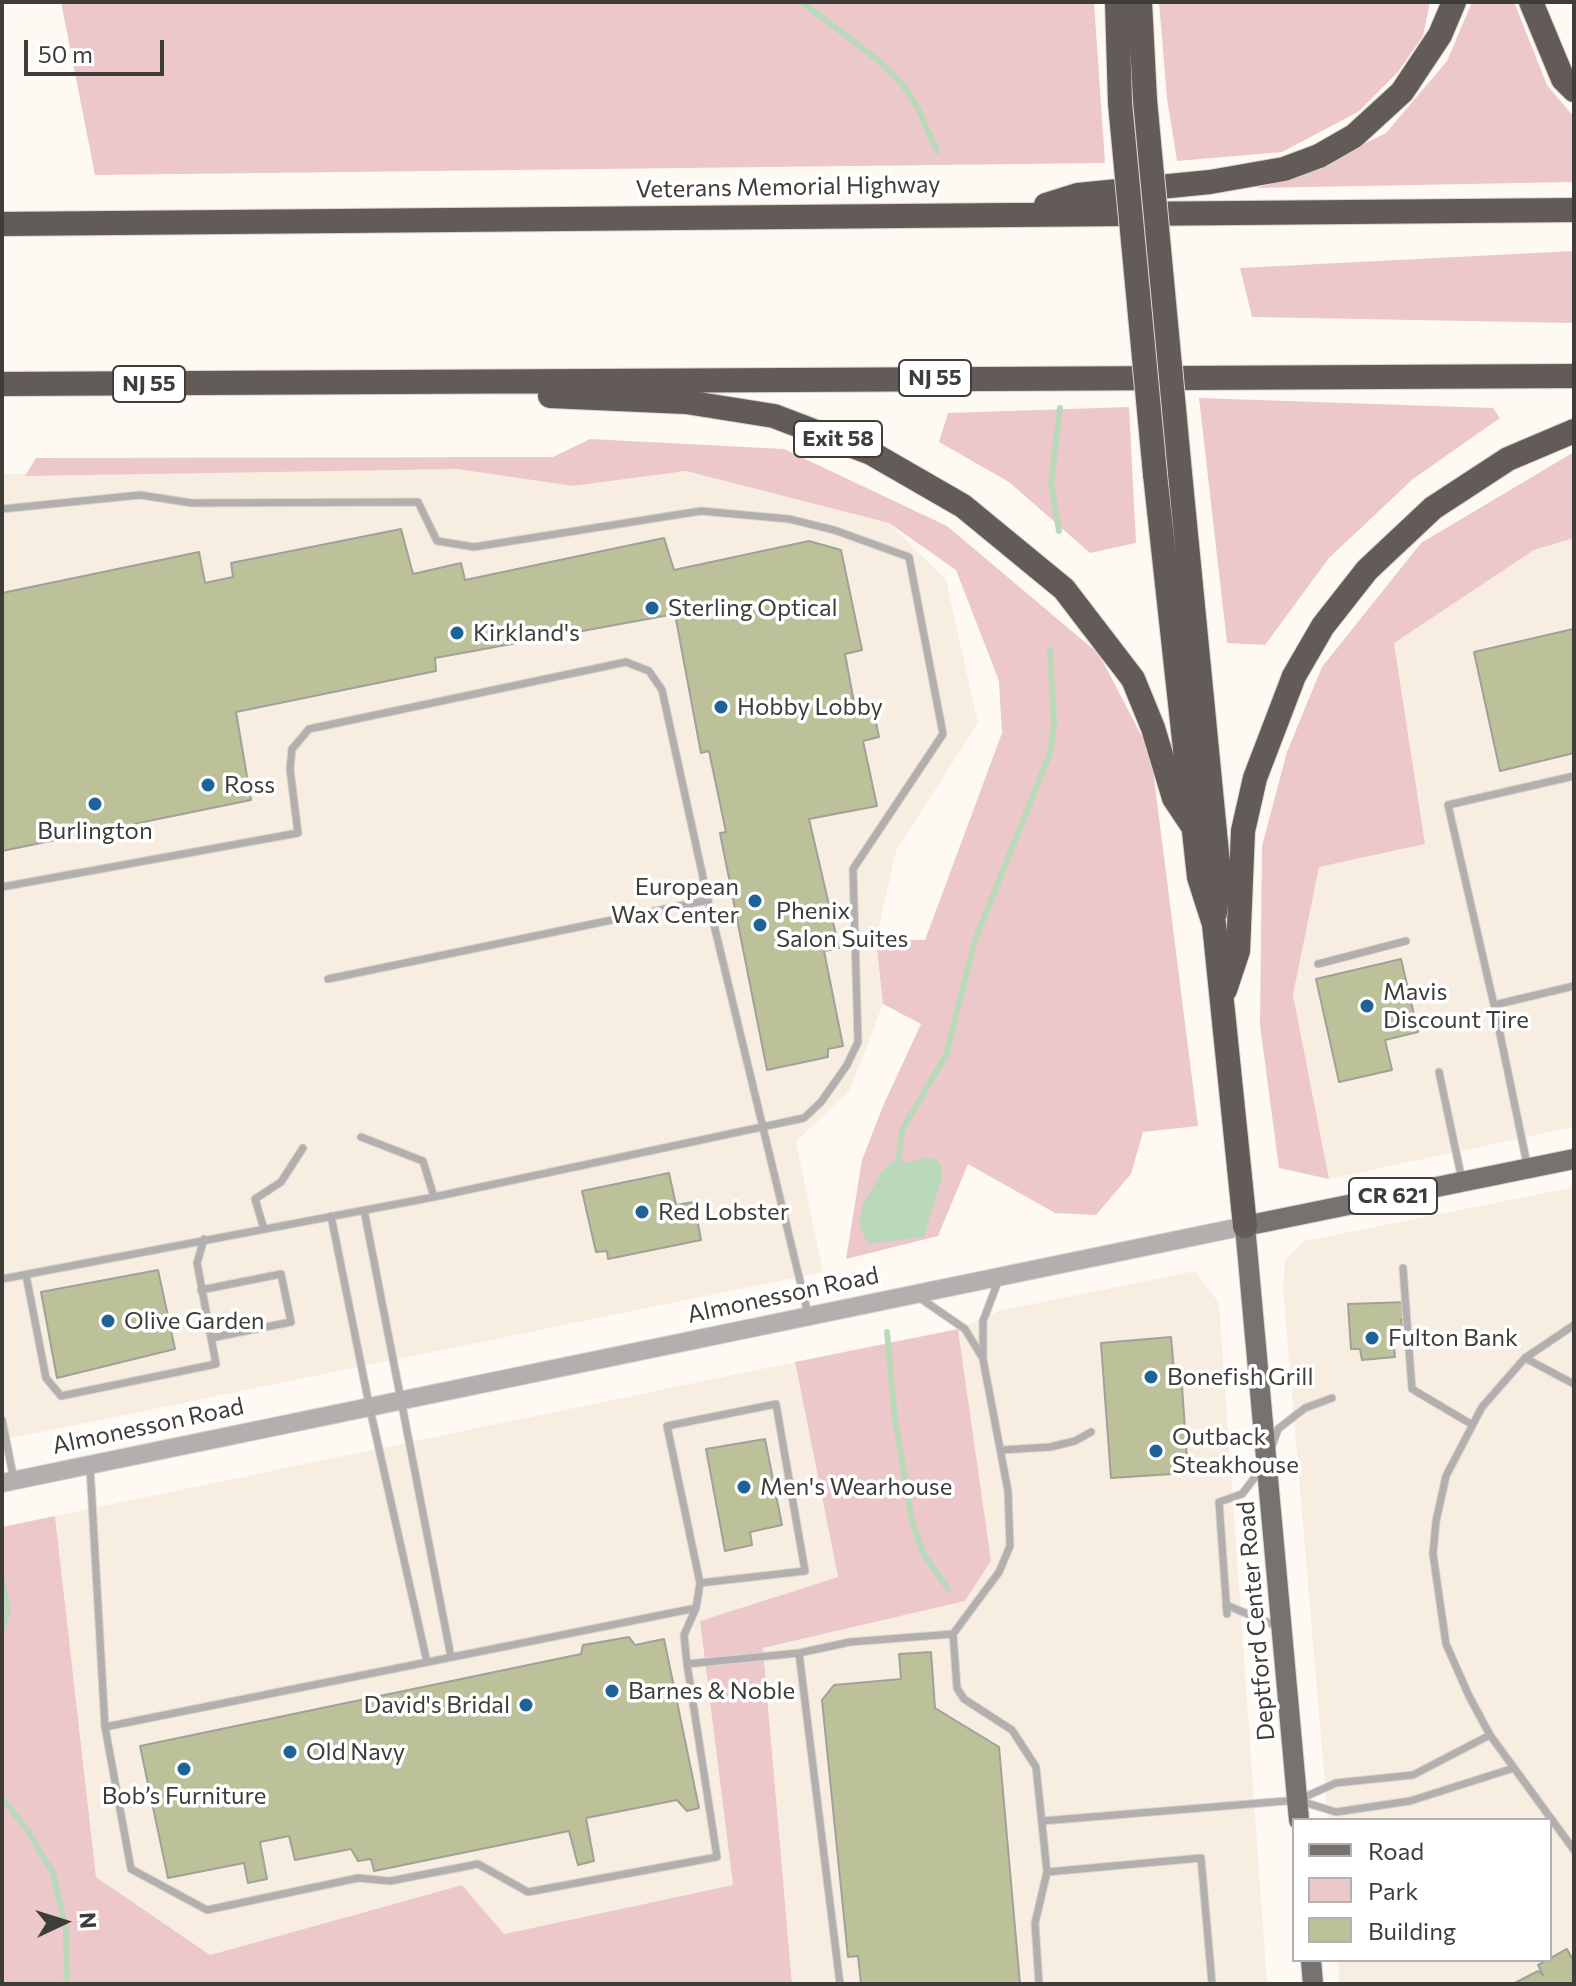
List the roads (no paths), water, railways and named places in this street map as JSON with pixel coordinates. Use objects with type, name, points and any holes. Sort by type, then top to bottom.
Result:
[{"type":"highway","name":"Exit 58","points":[[1117,2],[1120,103],[1155,474],[1199,877],[1214,924]]},
{"type":"highway","points":[[1140,2],[1145,100],[1219,874],[1214,924],[1245,1226]]},
{"type":"highway","points":[[1023,212],[1078,195],[1210,182],[1284,169],[1319,156],[1354,136],[1402,92],[1440,35],[1454,2]]},
{"type":"highway","points":[[1531,2],[1563,79],[1574,90]]},
{"type":"highway","name":"Veterans Memorial Highway","points":[[2,224],[1023,212],[1574,210]]},
{"type":"highway","name":"NJ 55","points":[[2,384],[296,384],[658,378],[1574,376]]},
{"type":"highway","name":"Exit 58","points":[[296,384],[724,406],[774,416],[871,453],[963,506],[1064,589],[1133,679],[1153,728],[1174,798],[1194,828]]},
{"type":"highway","points":[[1222,999],[1238,951],[1243,831],[1255,778],[1294,676],[1323,626],[1367,570],[1433,508],[1508,459],[1574,431]]},
{"type":"main road","name":"Almonesson Road","points":[[1245,1226],[1574,1159]]},
{"type":"main road","name":"Deptford Center Road","points":[[1245,1226],[1298,1810]]},
{"type":"main road","points":[[1311,1962],[1313,1984]]},
{"type":"street","name":"Almonesson Road","points":[[8,1482],[1245,1226]]},
{"type":"lane","points":[[2,509],[140,495],[192,503],[418,502],[437,541],[474,547],[701,511],[789,519],[834,530],[909,557],[943,734],[853,869],[858,1042],[853,1056],[821,1102],[804,1118],[434,1197],[2,1279]]},
{"type":"lane","points":[[2,887],[298,833],[290,769],[292,749],[309,729],[626,662],[649,671],[662,690],[708,900],[808,1316]]},
{"type":"lane","points":[[1529,1169],[1448,805],[1574,776]]},
{"type":"lane","points":[[328,979],[708,900]]},
{"type":"lane","points":[[1318,964],[1406,941]]},
{"type":"lane","points":[[1494,1005],[1574,986]]},
{"type":"lane","points":[[1439,1072],[1462,1182]]},
{"type":"lane","points":[[361,1137],[423,1161],[434,1197]]},
{"type":"lane","points":[[264,1229],[255,1199],[281,1182],[303,1148]]},
{"type":"lane","points":[[364,1210],[451,1657]]},
{"type":"lane","points":[[331,1216],[370,1409],[427,1662]]},
{"type":"lane","points":[[26,1275],[46,1378],[61,1396],[216,1364],[197,1263],[204,1239]]},
{"type":"lane","points":[[1403,1268],[1412,1389],[1471,1424]]},
{"type":"lane","points":[[201,1290],[281,1274],[291,1322],[211,1338]]},
{"type":"lane","points":[[999,1277],[983,1321],[983,1359],[1008,1491],[1010,1546],[999,1572],[953,1634],[957,1688],[964,1699],[1012,1730],[1027,1749],[1037,1772],[1047,1872],[1035,1923],[1039,1984]]},
{"type":"lane","points":[[913,1295],[965,1329],[983,1359]]},
{"type":"lane","points":[[1551,1818],[1490,1735],[1446,1644],[1434,1578],[1436,1521],[1442,1492],[1471,1424],[1525,1358],[1574,1325]]},
{"type":"lane","points":[[1525,1358],[1574,1384]]},
{"type":"lane","points":[[1282,1629],[1226,1609],[1219,1502],[1242,1494],[1268,1461],[1278,1429],[1305,1408],[1332,1398]]},
{"type":"lane","points":[[89,1465],[105,1727],[131,1869],[207,1910],[358,1878],[390,1881],[478,1864],[528,1892],[717,1857],[684,1635],[696,1608],[700,1583],[667,1426],[776,1404],[805,1571],[700,1583]]},
{"type":"lane","points":[[2,1420],[8,1482]]},
{"type":"lane","points":[[1001,1450],[1050,1447],[1075,1441],[1091,1432]]},
{"type":"lane","points":[[105,1727],[696,1608]]},
{"type":"lane","points":[[687,1664],[799,1653],[850,1642],[953,1634]]},
{"type":"lane","points":[[799,1653],[840,1984]]},
{"type":"lane","points":[[1298,1810],[1336,1783],[1413,1775],[1490,1735]]},
{"type":"lane","points":[[1042,1821],[1298,1810],[1336,1812],[1410,1801],[1514,1768]]},
{"type":"lane","points":[[1552,1820],[1574,1850]]},
{"type":"lane","points":[[1047,1872],[1201,1858],[1212,1984]]},
{"type":"waterway","points":[[802,2],[884,65],[902,84],[918,108],[937,151]]},
{"type":"waterway","points":[[1059,531],[1051,482],[1060,408]]},
{"type":"waterway","points":[[898,1167],[902,1130],[946,1055],[975,940],[1050,753],[1054,723],[1050,650]]},
{"type":"waterway","points":[[887,1332],[895,1419],[912,1521],[923,1553],[948,1589]]},
{"type":"waterway","points":[[2,1580],[8,1612],[2,1628]]},
{"type":"waterway","points":[[2,1798],[28,1831],[53,1873],[66,1930],[67,1984]]},
{"type":"place","name":"Sterling Optical","points":[[652,608]]},
{"type":"place","name":"Kirkland's","points":[[457,633]]},
{"type":"place","name":"Hobby Lobby","points":[[721,707]]},
{"type":"place","name":"Ross","points":[[208,785]]},
{"type":"place","name":"Burlington","points":[[95,804]]},
{"type":"place","name":"European Wax Center","points":[[755,901]]},
{"type":"place","name":"Phenix Salon Suites","points":[[760,925]]},
{"type":"place","name":"Mavis Discount Tire","points":[[1367,1006]]},
{"type":"place","name":"Red Lobster","points":[[642,1212]]},
{"type":"place","name":"Olive Garden","points":[[108,1321]]},
{"type":"place","name":"Fulton Bank","points":[[1372,1338]]},
{"type":"place","name":"Bonefish Grill","points":[[1151,1377]]},
{"type":"place","name":"Outback Steakhouse","points":[[1156,1451]]},
{"type":"place","name":"Men's Wearhouse","points":[[744,1487]]},
{"type":"place","name":"Barnes & Noble","points":[[612,1691]]},
{"type":"place","name":"David's Bridal","points":[[526,1705]]},
{"type":"place","name":"Old Navy","points":[[290,1752]]},
{"type":"place","name":"Bob’s Furniture","points":[[184,1769]]}]
